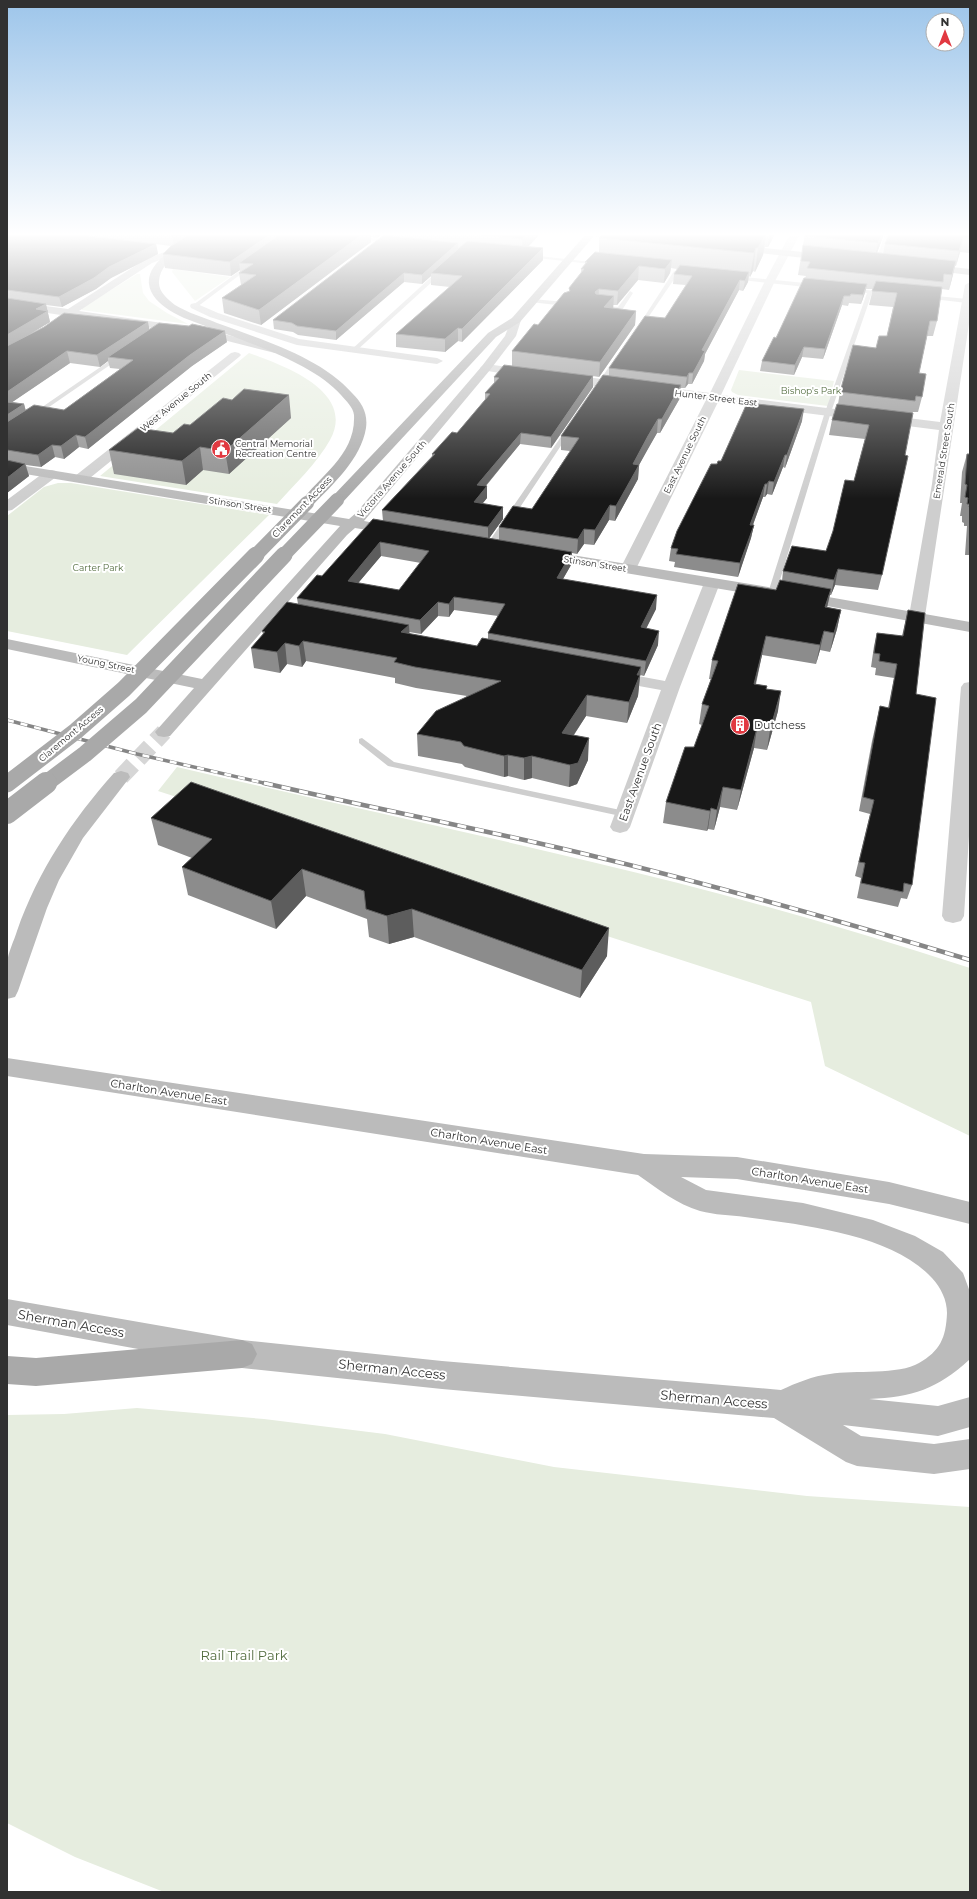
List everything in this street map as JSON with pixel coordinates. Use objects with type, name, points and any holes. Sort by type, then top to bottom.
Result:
[{"type":"main road","name":"Claremont Access","points":[[7,784],[39,761],[89,720],[140,674],[307,502],[339,468],[352,450],[358,431],[360,413],[348,393],[333,381],[306,364],[207,323]]},
{"type":"main road","name":"Claremont Access","points":[[7,813],[85,754],[141,706],[492,335],[512,323]]},
{"type":"main road","points":[[7,1370],[36,1372],[242,1354]]},
{"type":"street","points":[[54,326],[58,323]]},
{"type":"street","points":[[141,323],[204,332],[275,350]]},
{"type":"street","points":[[237,323],[297,342],[353,351],[437,361]]},
{"type":"street","points":[[263,331],[275,323]]},
{"type":"street","name":"Victoria Avenue South","points":[[164,732],[342,532],[354,523],[486,368],[510,336],[515,323]]},
{"type":"street","name":"East Avenue South","points":[[628,569],[750,323]]},
{"type":"street","name":"Emerald Street South","points":[[917,616],[940,484],[946,427],[964,323]]},
{"type":"street","name":"West Avenue South","points":[[80,478],[235,355]]},
{"type":"street","name":"Hunter Street East","points":[[486,368],[946,427]]},
{"type":"street","name":"Stinson Street","points":[[7,467],[408,533]]},
{"type":"street","points":[[7,507],[51,474]]},
{"type":"street","name":"Stinson Street","points":[[528,553],[917,616],[970,627]]},
{"type":"street","name":"East Avenue South","points":[[622,820],[671,687],[712,583]]},
{"type":"street","points":[[272,612],[291,616]]},
{"type":"street","name":"Young Street","points":[[7,644],[206,685]]},
{"type":"street","points":[[592,672],[671,687]]},
{"type":"street","points":[[953,916],[970,687]]},
{"type":"street","points":[[7,991],[41,896],[57,863],[75,834],[121,777]]},
{"type":"street","name":"Charlton Avenue East","points":[[7,1066],[644,1165],[737,1168],[889,1193],[970,1214]]},
{"type":"street","points":[[644,1165],[695,1198],[817,1217],[859,1226],[898,1241],[923,1255],[945,1271],[955,1288],[961,1307],[961,1326],[948,1361]]},
{"type":"street","name":"Sherman Access","points":[[7,1312],[30,1314],[242,1354],[442,1375],[779,1404],[938,1421],[970,1412]]},
{"type":"street","name":"Sherman Access","points":[[779,1404],[829,1388],[900,1384],[928,1375],[948,1361],[970,1337]]},
{"type":"street","points":[[779,1404],[857,1450],[934,1459],[970,1454]]},
{"type":"lane","points":[[353,351],[384,323]]},
{"type":"lane","points":[[636,330],[641,323]]},
{"type":"lane","points":[[772,593],[828,412],[859,323]]},
{"type":"lane","points":[[156,333],[166,326]]},
{"type":"lane","points":[[592,396],[623,350]]},
{"type":"lane","points":[[27,420],[124,354]]},
{"type":"lane","points":[[491,546],[574,422]]},
{"type":"lane","points":[[362,741],[391,764],[622,820]]},
{"type":"green space","points":[[249,353],[296,373],[312,383],[325,394],[333,407],[336,423],[330,440],[325,448],[277,504],[100,476]]},
{"type":"green space","name":"Bishop's Park","points":[[739,370],[834,381],[828,406],[738,395],[731,390]]},
{"type":"green space","name":"Carter Park","points":[[58,483],[71,483],[269,515],[127,655],[7,631],[7,516],[44,487]]},
{"type":"green space","points":[[177,767],[491,838],[678,883],[825,923],[970,968],[970,1136],[825,1066],[811,1002],[158,791]]},
{"type":"green space","name":"Rail Trail Park","points":[[137,1408],[264,1419],[385,1434],[554,1467],[807,1496],[970,1507],[970,1892],[164,1892],[75,1857],[7,1823],[7,1415],[64,1414]]},
{"type":"building","points":[[7,323],[28,323],[7,335]]},
{"type":"building","points":[[50,323],[147,323],[97,355],[67,351],[7,392],[7,346]]},
{"type":"building","points":[[159,323],[189,326],[192,324],[225,331],[190,355],[85,437],[76,435],[61,446],[52,445],[38,455],[7,450],[7,422],[34,405],[64,410],[133,360],[108,357]]},
{"type":"building","points":[[290,323],[346,323],[336,331],[297,326]]},
{"type":"building","points":[[409,323],[468,323],[462,329],[458,328],[445,339],[396,334]]},
{"type":"building","points":[[540,323],[628,323],[600,362],[512,351],[534,324],[538,325]]},
{"type":"building","points":[[640,323],[717,323],[702,350],[705,351],[693,373],[689,373],[687,377],[609,368]]},
{"type":"building","points":[[783,323],[834,323],[825,349],[804,347],[795,365],[762,361],[774,337],[776,338]]},
{"type":"building","points":[[890,323],[930,323],[919,373],[926,374],[922,397],[916,396],[915,401],[840,392],[853,345],[876,348],[879,336],[887,336]]},
{"type":"building","points":[[504,365],[593,376],[551,437],[521,433],[477,485],[487,486],[474,502],[503,507],[488,527],[382,510],[435,454],[432,454],[452,432],[457,433],[490,394],[485,393],[499,378],[494,377]]},
{"type":"building","points":[[603,375],[681,385],[662,419],[658,419],[648,436],[633,464],[639,465],[616,506],[610,505],[595,530],[584,529],[578,539],[499,527],[513,506],[532,509],[579,438],[561,436]]},
{"type":"building","points":[[244,389],[289,395],[225,451],[200,447],[182,461],[109,450],[138,428],[173,433],[184,424],[190,425],[223,398],[232,400]]},
{"type":"building","points":[[7,402],[24,404],[7,415]]},
{"type":"building","points":[[747,403],[804,409],[787,455],[785,455],[774,482],[769,481],[765,484],[750,525],[754,525],[740,563],[676,554],[678,549],[671,548],[677,531],[711,464],[717,464],[718,461],[721,461]]},
{"type":"building","points":[[837,404],[913,413],[905,455],[908,456],[882,575],[838,569],[834,580],[783,571],[792,546],[826,551],[833,531],[845,480],[854,481],[869,425],[832,420]]},
{"type":"building","points":[[967,454],[970,454],[970,504],[967,504],[968,498],[965,497],[967,485],[965,484]]},
{"type":"building","points":[[7,460],[25,464],[7,478]]},
{"type":"building","points":[[373,519],[572,552],[557,578],[657,595],[641,627],[659,631],[646,661],[488,633],[505,604],[454,597],[449,604],[438,602],[420,620],[297,598],[317,575],[322,576]],"holes":[[[380,542],[429,551],[399,590],[348,581]]]},
{"type":"building","points":[[780,580],[831,589],[825,607],[841,610],[834,633],[824,631],[820,645],[766,636],[754,684],[767,686],[766,689],[781,691],[770,730],[757,728],[741,790],[723,787],[717,810],[711,808],[710,811],[666,802],[685,747],[694,747],[709,706],[702,704],[718,661],[712,660],[738,584],[776,590]]},
{"type":"building","points":[[287,602],[409,625],[401,632],[477,646],[482,638],[641,667],[637,675],[640,675],[629,702],[587,695],[562,733],[589,738],[578,763],[570,765],[532,756],[524,758],[508,755],[504,756],[464,746],[461,742],[417,734],[436,711],[501,681],[415,667],[394,662],[397,658],[303,641],[299,646],[285,643],[277,652],[251,648],[265,632],[262,631]]},
{"type":"building","points":[[908,610],[925,613],[916,694],[936,698],[912,885],[904,883],[903,892],[861,883],[865,863],[859,862],[874,800],[863,797],[880,706],[889,708],[897,664],[879,661],[880,654],[874,653],[877,633],[903,636]]},
{"type":"building","points":[[191,782],[609,928],[582,970],[412,909],[387,916],[366,909],[364,891],[302,869],[271,901],[182,867],[212,839],[151,818]]},
{"type":"tunnel","points":[[121,777],[164,732]]},
{"type":"railway","points":[[7,720],[137,754],[268,784]]},
{"type":"railway","points":[[264,783],[508,836],[685,879],[970,960]]},
{"type":"place","name":"Central Memorial Recreation Centre","points":[[221,449]]},
{"type":"place","name":"Dutchess","points":[[740,725]]}]
